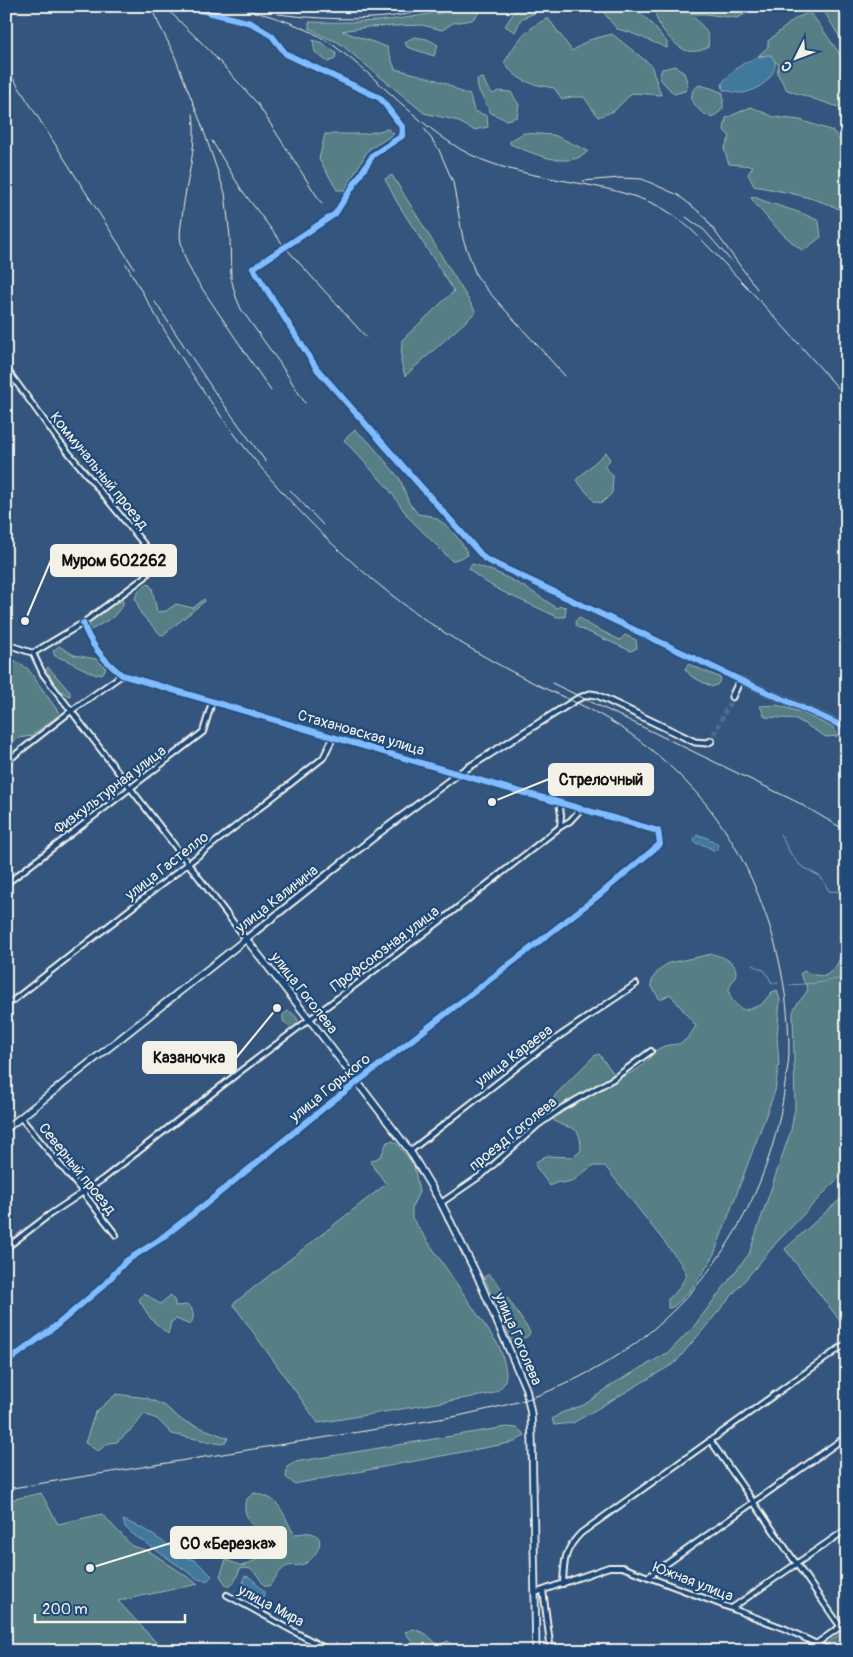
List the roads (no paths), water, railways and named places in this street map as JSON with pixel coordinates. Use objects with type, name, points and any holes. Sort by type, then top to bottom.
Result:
[{"type":"main road","name":"улица Гоголева","points":[[246,939],[410,1151],[441,1202],[477,1275],[510,1349],[529,1398],[532,1440],[536,1651]]},
{"type":"main road","name":"улица Калинина","points":[[6,1129],[246,939]]},
{"type":"street","points":[[184,6],[251,23],[272,36],[286,54],[380,98],[403,128],[402,136],[373,156],[335,214],[253,268],[318,369],[485,559],[740,680],[847,728]]},
{"type":"street","name":"Коммунальный проезд","points":[[6,368],[59,441],[148,549],[152,557],[151,570],[145,576],[83,622],[33,653]]},
{"type":"street","name":"Стахановская улица","points":[[83,622],[88,637],[98,651],[122,675],[333,738],[658,831]]},
{"type":"street","points":[[6,644],[33,653]]},
{"type":"street","name":"улица Гоголева","points":[[33,653],[43,674],[70,711],[246,939]]},
{"type":"street","points":[[6,762],[70,711],[122,675]]},
{"type":"street","points":[[732,696],[740,680]]},
{"type":"street","name":"улица Калинина","points":[[246,939],[378,834],[458,774],[572,701],[590,694],[597,695],[694,742],[707,743],[711,741]]},
{"type":"street","name":"Физкультурная улица","points":[[6,884],[203,732],[212,702]]},
{"type":"street","name":"улица Гастелло","points":[[6,1006],[323,758],[333,738]]},
{"type":"street","points":[[559,802],[560,827]]},
{"type":"street","name":"Профсоюзная улица","points":[[6,1248],[82,1191],[103,1178],[570,821],[581,810]]},
{"type":"street","name":"улица Горького","points":[[6,1360],[11,1359],[57,1325],[104,1285],[126,1260],[159,1240],[208,1203],[358,1082],[598,896],[657,848],[660,840],[658,831]]},
{"type":"street","name":"улица Караева","points":[[410,1151],[542,1048],[636,984]]},
{"type":"street","name":"проезд Гоголева","points":[[441,1202],[483,1174],[538,1124],[613,1079],[651,1051]]},
{"type":"street","name":"Северный проезд","points":[[21,1118],[116,1235]]},
{"type":"street","points":[[563,1584],[564,1562],[567,1551],[581,1533],[847,1343]]},
{"type":"street","points":[[648,1577],[847,1436]]},
{"type":"street","points":[[710,1440],[840,1626]]},
{"type":"street","points":[[732,1608],[847,1529]]},
{"type":"street","name":"Южная улица","points":[[535,1593],[609,1568],[622,1567],[786,1629],[831,1651]]},
{"type":"street","points":[[543,1590],[551,1651]]},
{"type":"street","name":"улица Мира","points":[[227,1595],[330,1651]]},
{"type":"street","points":[[816,1644],[847,1622]]},
{"type":"water","points":[[771,55],[775,62],[775,68],[763,84],[745,93],[723,90],[722,83],[738,67],[750,60]]},
{"type":"water","points":[[697,835],[714,841],[718,845],[718,849],[715,851],[695,843],[694,839]]},
{"type":"water","points":[[123,1520],[142,1528],[188,1558],[195,1560],[212,1576],[207,1581],[198,1579],[134,1535],[125,1527]]},
{"type":"water","points":[[246,1576],[251,1578],[264,1591],[264,1597],[261,1601],[252,1598],[244,1590],[243,1582]]},
{"type":"waterway","points":[[780,834],[792,856],[801,866],[821,877],[829,891],[847,892]]},
{"type":"waterway","points":[[841,940],[847,938]]},
{"type":"waterway","points":[[753,965],[765,971],[772,983],[778,983]]},
{"type":"waterway","points":[[790,985],[818,983],[847,977]]},
{"type":"tunnel","points":[[711,741],[732,697]]},
{"type":"railway","points":[[150,6],[173,52],[201,123],[225,193],[230,237],[231,278],[236,297],[241,309],[279,362],[305,403]]},
{"type":"railway","points":[[164,6],[209,50],[257,103],[322,204]]},
{"type":"railway","points":[[233,6],[301,27],[326,40],[353,60],[427,126],[460,149],[483,160],[531,174],[605,188],[652,203],[672,214],[698,236],[738,278],[847,398]]},
{"type":"railway","points":[[278,14],[361,19],[401,15],[442,6]]},
{"type":"railway","points":[[6,67],[134,268]]},
{"type":"railway","points":[[193,114],[193,153],[180,230],[183,251],[195,278],[271,391]]},
{"type":"railway","points":[[424,128],[439,150],[453,182],[463,239],[476,275],[488,291],[565,376]]},
{"type":"railway","points":[[212,141],[241,189],[284,246],[366,337]]},
{"type":"railway","points":[[583,181],[620,178],[642,179],[678,195],[703,215],[757,289]]},
{"type":"railway","points":[[686,217],[704,230],[732,262]]},
{"type":"railway","points":[[6,1489],[458,1416],[521,1401],[565,1384],[596,1369],[624,1352],[665,1319],[691,1292],[735,1232],[752,1199],[766,1165],[777,1129],[789,1052],[786,998],[770,927],[759,896],[740,855],[724,828],[706,804],[661,758],[636,738],[593,711],[481,655],[445,633],[388,592],[334,545],[284,494],[223,419],[179,354],[126,264]]},
{"type":"railway","points":[[155,302],[214,391],[266,462]]},
{"type":"railway","points":[[290,490],[323,525]]},
{"type":"railway","points":[[552,683],[797,802],[847,831]]},
{"type":"place","name":"Муром 602262","points":[[25,621]]},
{"type":"place","name":"Стрелочный","points":[[492,802]]},
{"type":"place","name":"Казаночка","points":[[277,1008]]},
{"type":"place","name":"СО «Березка»","points":[[90,1568]]}]
